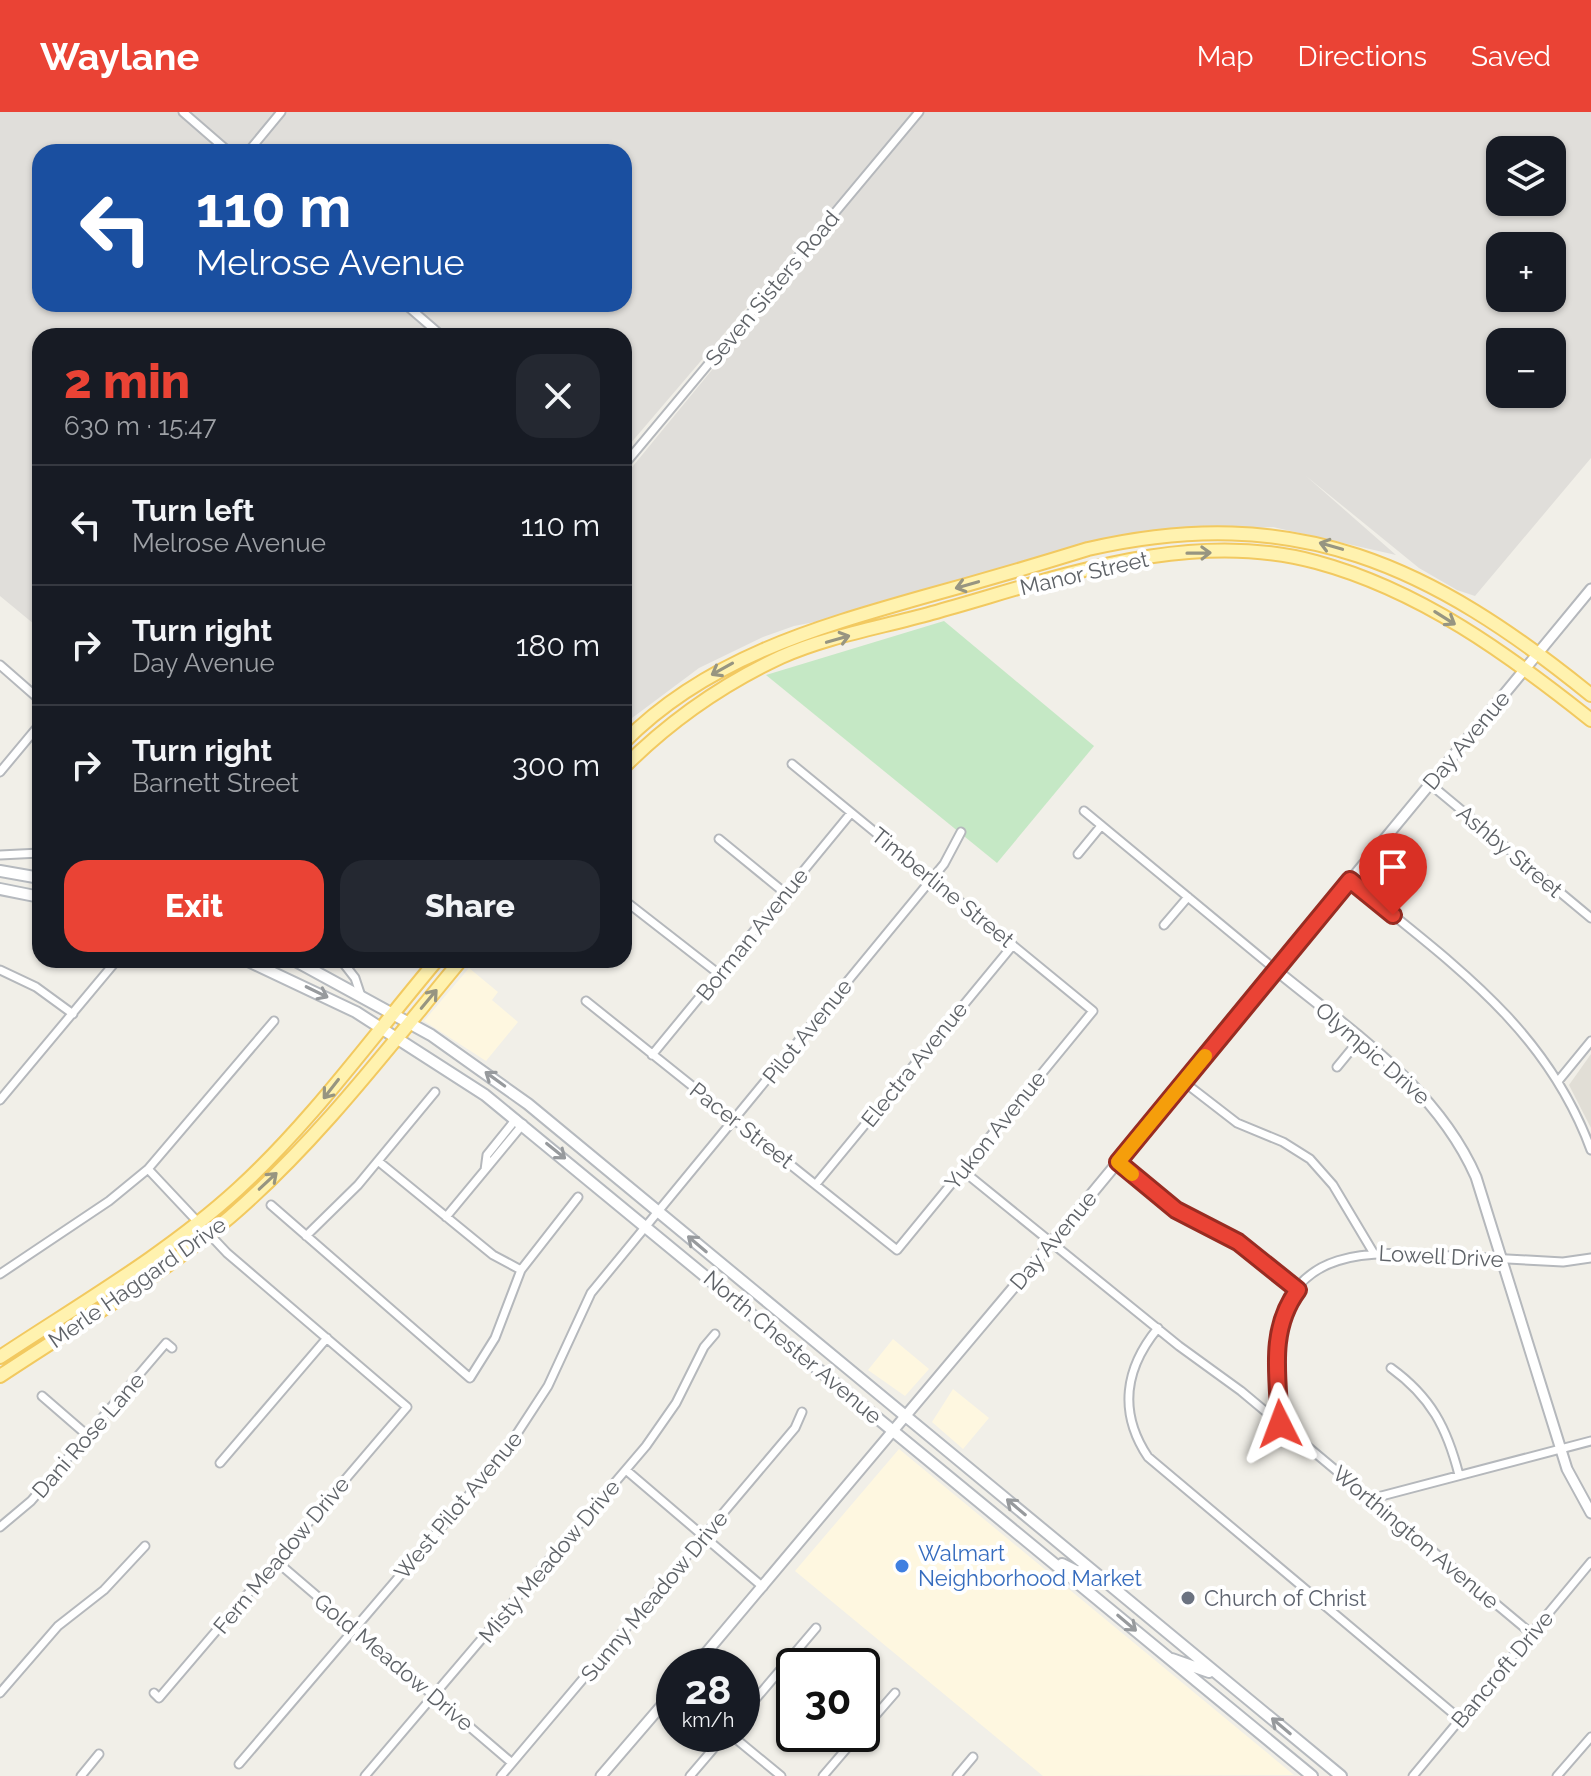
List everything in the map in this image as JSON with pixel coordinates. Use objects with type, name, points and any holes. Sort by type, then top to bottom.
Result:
[{"type":"main road","name":"Manor Street","points":[[632,735],[678,695],[727,665],[818,627],[1131,539],[1260,533],[1321,543],[1425,583],[1539,653],[1591,695]]},
{"type":"main road","name":"Manor Street","points":[[632,760],[688,709],[784,656],[1091,567],[1178,553],[1229,551],[1279,555],[1360,576],[1404,593],[1526,669],[1591,720]]},
{"type":"main road","points":[[0,871],[32,877]]},
{"type":"main road","points":[[0,889],[32,895]]},
{"type":"main road","name":"North Chester Avenue","points":[[264,968],[321,994],[454,1072],[520,1122],[1311,1776]]},
{"type":"main road","name":"North Chester Avenue","points":[[310,968],[431,1035],[496,1080],[1341,1776]]},
{"type":"main road","points":[[379,1028],[430,968]]},
{"type":"main road","points":[[396,1038],[454,968]]},
{"type":"main road","name":"Merle Haggard Drive","points":[[0,1357],[199,1221],[242,1185],[294,1133],[379,1028]]},
{"type":"main road","name":"Merle Haggard Drive","points":[[0,1376],[210,1233],[310,1140],[396,1038]]},
{"type":"main road","points":[[1043,1554],[1078,1572],[1088,1567]]},
{"type":"main road","points":[[1083,1587],[1099,1587],[1122,1595]]},
{"type":"main road","points":[[1169,1658],[1222,1677]]},
{"type":"street","points":[[183,112],[220,144]]},
{"type":"street","points":[[255,144],[281,112]]},
{"type":"street","name":"Seven Sisters Road","points":[[632,455],[919,112]]},
{"type":"street","points":[[414,312],[433,328]]},
{"type":"street","name":"Day Avenue","points":[[710,1648],[1051,1243],[1591,589]]},
{"type":"street","points":[[0,665],[32,693]]},
{"type":"street","points":[[0,772],[32,734]]},
{"type":"street","name":"Timberline Street","points":[[792,764],[1093,1011]]},
{"type":"street","name":"Ashby Street","points":[[1430,784],[1591,918]]},
{"type":"street","name":"Olympic Drive","points":[[1084,811],[1360,1039],[1429,1100],[1457,1138],[1476,1177],[1560,1449],[1576,1488],[1591,1513]]},
{"type":"street","name":"Borman Avenue","points":[[652,1055],[851,813]]},
{"type":"street","points":[[1078,854],[1101,826]]},
{"type":"street","name":"Pilot Avenue","points":[[645,1225],[932,879],[961,832]]},
{"type":"street","points":[[719,839],[785,893]]},
{"type":"street","points":[[0,855],[32,853]]},
{"type":"street","points":[[1350,880],[1496,1001],[1530,1038],[1559,1080],[1591,1150]]},
{"type":"street","points":[[1164,925],[1188,897]]},
{"type":"street","points":[[632,906],[719,974]]},
{"type":"street","name":"Electra Avenue","points":[[816,1184],[1013,945]]},
{"type":"street","points":[[0,1099],[110,968]]},
{"type":"street","points":[[347,968],[360,993]]},
{"type":"street","points":[[0,970],[36,987],[73,1014]]},
{"type":"street","name":"Pacer Street","points":[[586,1001],[897,1250]]},
{"type":"street","name":"Yukon Avenue","points":[[897,1250],[1093,1011]]},
{"type":"street","points":[[0,1274],[109,1201],[148,1169],[274,1021]]},
{"type":"street","points":[[1337,1067],[1360,1039]]},
{"type":"street","points":[[1559,1080],[1591,1041]]},
{"type":"street","points":[[1184,1082],[1237,1123],[1283,1142],[1310,1159],[1333,1185],[1373,1252]]},
{"type":"street","points":[[306,1236],[378,1161],[435,1092]]},
{"type":"street","points":[[446,1217],[485,1170],[487,1155],[520,1122]]},
{"type":"street","points":[[378,1161],[493,1255],[521,1270]]},
{"type":"street","points":[[1118,1162],[1176,1210],[1238,1242],[1298,1290]]},
{"type":"street","points":[[148,1169],[227,1253],[327,1338],[220,1463]]},
{"type":"street","name":"Worthington Avenue","points":[[962,1170],[1280,1424],[1532,1634]]},
{"type":"street","points":[[271,1205],[470,1378],[495,1338],[521,1270],[578,1197]]},
{"type":"street","name":"West Pilot Avenue","points":[[239,1764],[520,1433],[548,1386],[591,1293],[645,1225]]},
{"type":"street","name":"Lowell Drive","points":[[1280,1424],[1277,1337],[1286,1309],[1298,1290],[1330,1263],[1373,1252],[1563,1262],[1591,1258]]},
{"type":"street","points":[[1158,1328],[1139,1354],[1128,1393],[1134,1431],[1148,1457],[1461,1720]]},
{"type":"street","name":"Misty Meadow Drive","points":[[365,1776],[662,1425],[704,1347],[715,1334]]},
{"type":"street","name":"Fern Meadow Drive","points":[[154,1693],[159,1698],[407,1407],[327,1338]]},
{"type":"street","name":"Dani Rose Lane","points":[[3,1525],[31,1501],[166,1343],[172,1348]]},
{"type":"street","points":[[1391,1368],[1415,1385],[1436,1412],[1450,1442],[1459,1475]]},
{"type":"street","points":[[42,1396],[87,1435]]},
{"type":"street","name":"Sunny Meadow Drive","points":[[501,1776],[705,1537],[795,1428],[802,1412]]},
{"type":"street","points":[[1370,1499],[1591,1441]]},
{"type":"street","points":[[626,1470],[763,1587]]},
{"type":"street","points":[[0,1515],[3,1525]]},
{"type":"street","points":[[0,1693],[58,1626],[111,1583],[145,1546]]},
{"type":"street","name":"Gold Meadow Drive","points":[[276,1561],[512,1763]]},
{"type":"street","name":"Bancroft Drive","points":[[1413,1776],[1591,1562]]},
{"type":"street","points":[[760,1694],[816,1628]]},
{"type":"street","points":[[880,1710],[895,1693]]},
{"type":"street","points":[[601,1776],[656,1712]]},
{"type":"street","points":[[1557,1776],[1591,1737]]},
{"type":"street","points":[[690,1776],[712,1752]]},
{"type":"street","points":[[751,1752],[781,1776]]},
{"type":"street","points":[[823,1776],[844,1752]]},
{"type":"street","points":[[81,1776],[99,1754]]},
{"type":"street","points":[[957,1776],[973,1757]]},
{"type":"street","points":[[1311,1776],[1323,1761]]},
{"type":"shaded area","points":[[0,112],[1591,112],[1591,458],[1475,596],[1457,590],[1419,568],[1306,476],[1396,555],[1273,527],[1123,537],[965,593],[794,626],[763,637],[699,668],[632,718],[632,467],[899,142],[893,136],[632,442],[632,328],[32,328],[32,622],[0,596]]},
{"type":"shaded area","points":[[469,968],[498,992],[492,1000],[518,1022],[486,1061],[424,1021]]},
{"type":"shaded area","points":[[1591,1054],[1591,1128],[1569,1085]]},
{"type":"shaded area","points":[[893,1339],[929,1369],[905,1396],[868,1370]]},
{"type":"shaded area","points":[[953,1389],[989,1418],[963,1449],[932,1422]]},
{"type":"shaded area","points":[[899,1449],[1294,1775],[1043,1776],[795,1571]]},
{"type":"green space","points":[[944,621],[1094,746],[997,863],[766,675]]},
{"type":"slow traffic","points":[[1132,1174],[1118,1162],[1205,1056]]},
{"type":"place","name":"Walmart Neighborhood Market","points":[[902,1566]]},
{"type":"place","name":"Church of Christ","points":[[1188,1598]]},
{"type":"route","points":[[1280,1424],[1277,1337],[1286,1309],[1298,1290],[1249,1249],[1176,1210],[1118,1162],[1350,880],[1393,915]]}]
